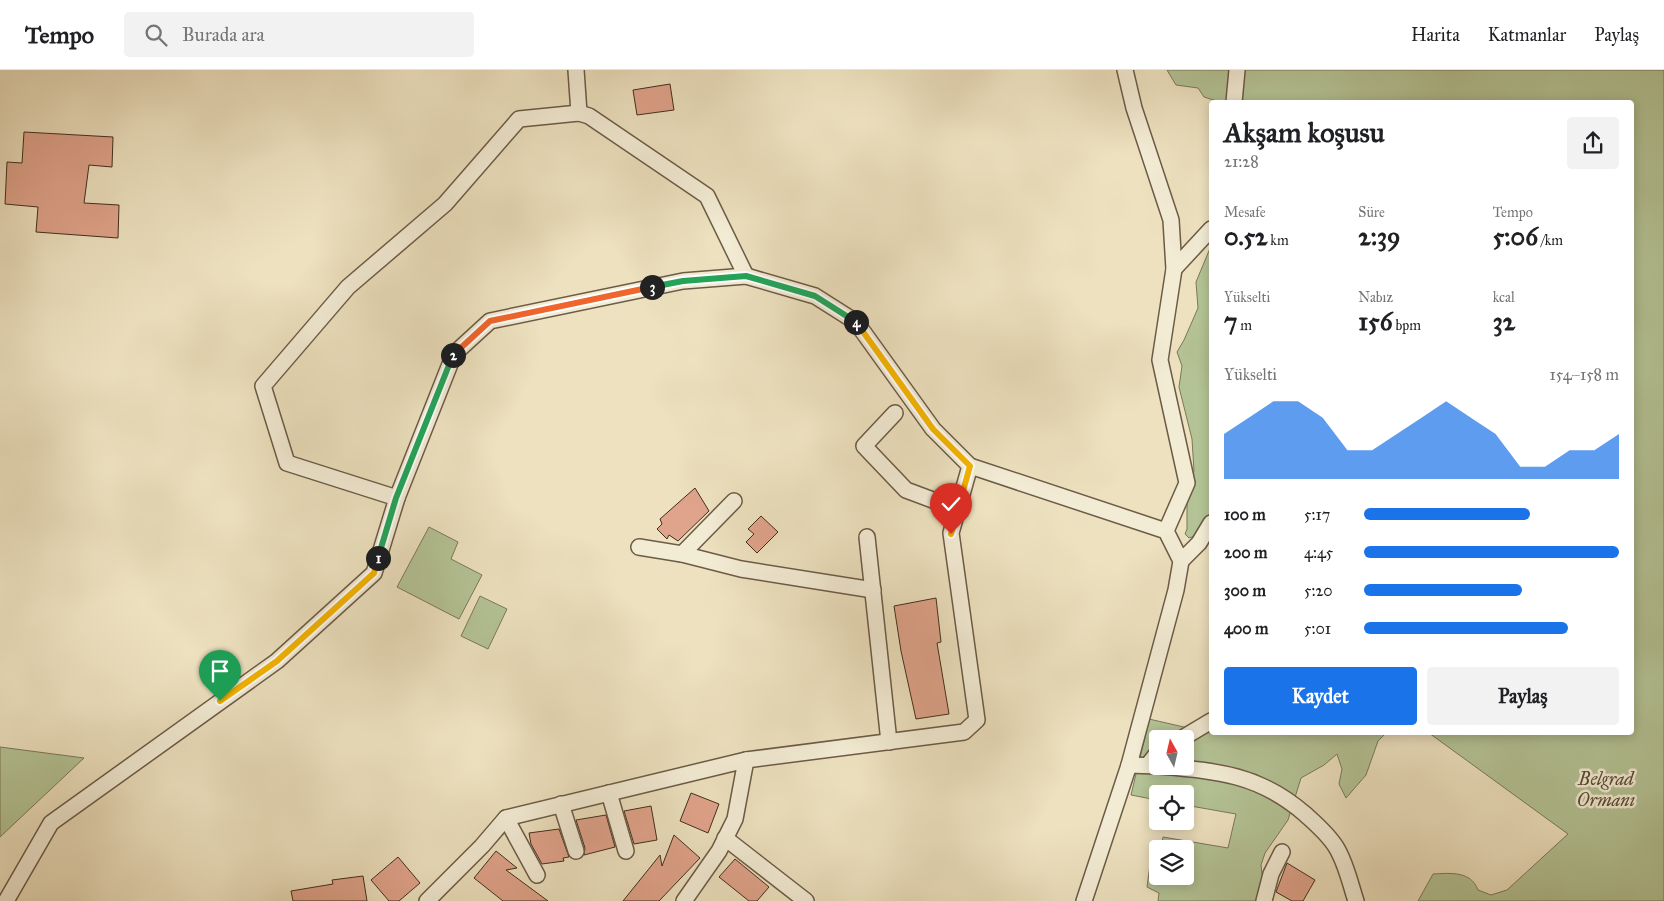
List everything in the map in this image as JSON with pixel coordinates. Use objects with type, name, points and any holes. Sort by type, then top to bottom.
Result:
[{"type":"street","points":[[576,70],[579,113]]},
{"type":"street","points":[[1124,70],[1134,108],[1171,220],[1174,269],[1160,360],[1187,483],[1166,531]]},
{"type":"street","points":[[1234,100],[1238,70]]},
{"type":"street","points":[[396,498],[287,462],[263,386],[348,287],[445,204],[519,119],[579,113],[589,116],[707,196],[746,276]]},
{"type":"street","points":[[1174,269],[1209,231]]},
{"type":"street","points":[[6,901],[51,823],[277,661],[374,573],[396,498],[454,354],[490,321],[683,281],[746,276],[815,296],[856,322],[933,429],[970,466],[1166,531],[1181,561]]},
{"type":"street","points":[[895,413],[864,446],[906,490],[938,502],[962,499]]},
{"type":"street","points":[[428,901],[482,846],[506,818],[746,760],[964,732],[977,720],[951,534],[970,466]]},
{"type":"street","points":[[682,554],[734,501]]},
{"type":"street","points":[[1084,901],[1129,765],[1181,561],[1199,543],[1209,526]]},
{"type":"street","points":[[868,537],[890,742]]},
{"type":"street","points":[[639,547],[682,554],[741,569],[873,590]]},
{"type":"street","points":[[1194,731],[1209,722]]},
{"type":"street","points":[[684,901],[719,850],[735,819],[746,760]]},
{"type":"street","points":[[1129,765],[1149,766]]},
{"type":"street","points":[[1194,770],[1235,775],[1272,789],[1288,799],[1322,828],[1337,848],[1356,901]]},
{"type":"street","points":[[610,793],[626,852]]},
{"type":"street","points":[[561,804],[576,851]]},
{"type":"street","points":[[506,818],[537,875]]},
{"type":"street","points":[[725,838],[806,901]]},
{"type":"street","points":[[1264,901],[1271,874],[1282,852]]},
{"type":"green space","name":"Belgrad Ormanı","points":[[1167,70],[1664,70],[1664,901],[1418,901],[1433,874],[1460,874],[1471,879],[1478,890],[1491,895],[1507,890],[1568,834],[1432,735],[1634,735],[1634,100],[1214,100],[1204,97],[1198,88],[1176,85]]},
{"type":"green space","points":[[1209,251],[1209,519],[1200,532],[1189,538],[1185,534],[1187,529],[1187,499],[1194,471],[1192,439],[1179,387],[1182,366],[1177,352],[1198,308],[1196,282]]},
{"type":"green space","points":[[429,527],[458,542],[451,559],[482,575],[459,619],[397,587]]},
{"type":"green space","points":[[480,596],[507,609],[488,649],[461,636]]},
{"type":"green space","points":[[1149,719],[1209,733],[1209,735],[1384,735],[1378,741],[1366,775],[1346,798],[1339,784],[1342,769],[1337,754],[1324,765],[1301,778],[1288,820],[1265,853],[1261,865],[1263,883],[1257,901],[1158,901],[1159,893],[1147,887],[1149,872],[1149,885],[1194,885],[1194,842],[1228,848],[1236,814],[1194,807],[1194,785],[1149,785],[1149,798],[1131,795]]},
{"type":"green space","points":[[0,747],[84,758],[0,837]]},
{"type":"green space","points":[[1163,837],[1181,840],[1162,840]]},
{"type":"building","points":[[670,84],[674,110],[637,115],[633,90]]},
{"type":"building","points":[[24,132],[113,137],[112,167],[89,165],[84,203],[119,205],[118,238],[36,232],[38,207],[5,204],[7,162],[22,163]]},
{"type":"building","points":[[695,488],[709,511],[678,541],[669,535],[667,539],[657,529],[662,524],[660,519]]},
{"type":"building","points":[[761,516],[778,532],[757,553],[746,542],[754,534],[748,529]]},
{"type":"building","points":[[936,598],[941,642],[937,643],[949,714],[916,719],[901,651],[894,606]]},
{"type":"building","points":[[691,793],[719,804],[708,833],[680,821]]},
{"type":"building","points":[[651,806],[657,840],[634,844],[624,811]]},
{"type":"building","points":[[606,815],[615,847],[584,855],[585,848],[576,820]]},
{"type":"building","points":[[559,829],[569,857],[563,858],[564,861],[542,864],[531,844],[529,833]]},
{"type":"building","points":[[674,835],[700,858],[659,901],[623,901],[660,855],[662,866]]},
{"type":"building","points":[[496,851],[517,868],[506,870],[548,901],[503,901],[474,878]]},
{"type":"building","points":[[398,857],[420,883],[399,901],[389,901],[371,880]]},
{"type":"building","points":[[735,859],[769,887],[757,901],[749,901],[719,877]]},
{"type":"building","points":[[1287,863],[1315,880],[1303,901],[1292,901],[1276,892]]},
{"type":"building","points":[[363,876],[367,901],[293,901],[291,891],[333,884],[332,880]]},
{"type":"route","points":[[220,701],[277,661],[374,573],[396,498],[454,354],[490,321],[683,281],[746,276],[815,296],[856,322],[933,429],[970,466],[951,534]]}]
